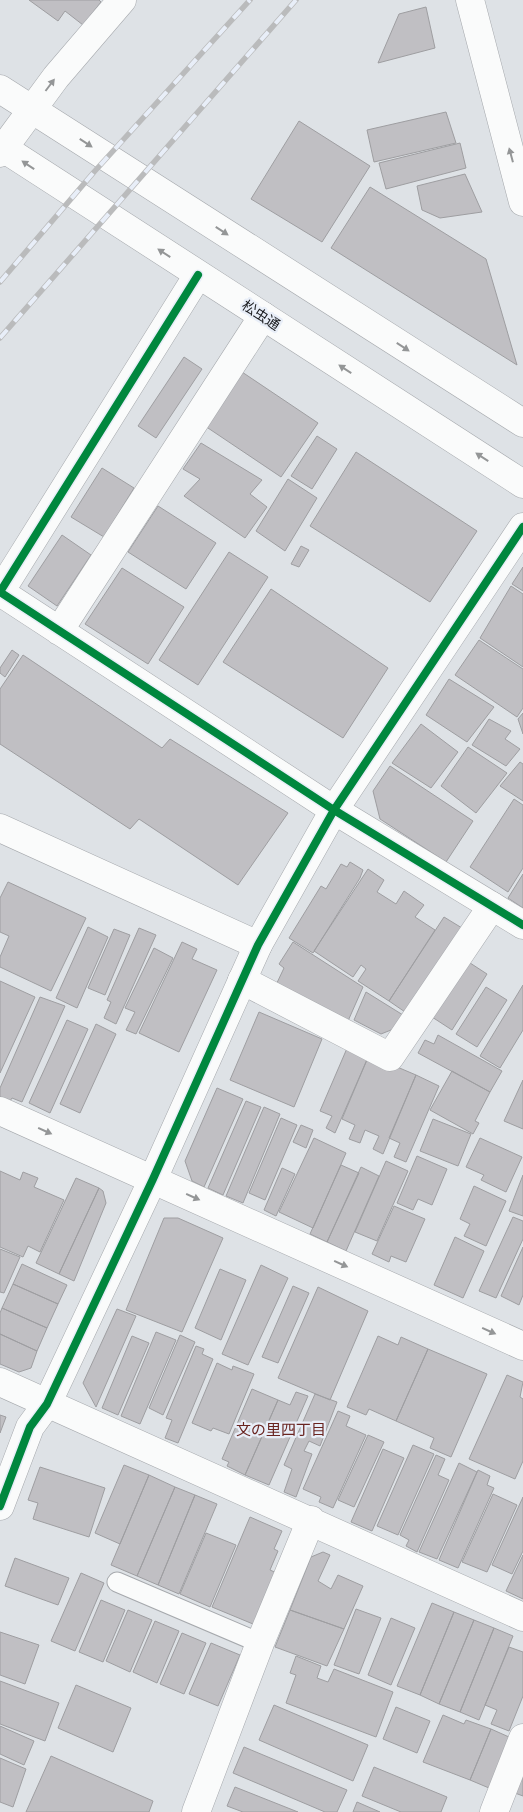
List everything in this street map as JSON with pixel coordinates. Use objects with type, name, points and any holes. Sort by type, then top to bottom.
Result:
[{"type":"street","points":[[1,149],[56,78],[122,0]]},
{"type":"street","points":[[470,0],[523,202]]},
{"type":"street","points":[[0,89],[523,424]]},
{"type":"street","name":"松虫通","points":[[1,149],[523,484]]},
{"type":"street","points":[[198,274],[0,592],[334,810],[523,925]]},
{"type":"street","points":[[59,631],[263,316]]},
{"type":"street","points":[[0,1506],[30,1427],[47,1404],[153,1179],[258,945],[334,810],[523,527]]},
{"type":"street","points":[[0,828],[258,945]]},
{"type":"street","points":[[242,980],[390,1057],[492,906]]},
{"type":"street","points":[[0,1111],[523,1346]]},
{"type":"street","points":[[0,1382],[311,1520],[523,1617]]},
{"type":"street","points":[[196,1812],[260,1643],[311,1520]]},
{"type":"street","points":[[494,1812],[523,1738]]},
{"type":"lane","points":[[117,1582],[260,1643]]},
{"type":"building","points":[[29,0],[99,0],[101,2],[83,25],[65,11],[58,21]]},
{"type":"building","points":[[426,7],[435,48],[378,63],[399,14]]},
{"type":"building","points":[[446,112],[456,143],[374,162],[367,130]]},
{"type":"building","points":[[299,121],[370,166],[322,242],[251,199]]},
{"type":"building","points":[[460,143],[466,168],[386,189],[379,163]]},
{"type":"building","points":[[465,174],[482,212],[440,218],[422,210],[417,186]]},
{"type":"building","points":[[370,187],[486,259],[517,365],[331,248]]},
{"type":"building","points":[[184,357],[202,369],[156,438],[138,426]]},
{"type":"building","points":[[242,372],[318,423],[281,477],[205,426]]},
{"type":"building","points":[[317,436],[337,449],[312,489],[291,476]]},
{"type":"building","points":[[201,443],[262,480],[250,494],[267,507],[245,538],[184,496],[200,479],[183,469]]},
{"type":"building","points":[[356,452],[477,531],[430,602],[310,526]]},
{"type":"building","points":[[102,468],[134,488],[104,537],[71,517]]},
{"type":"building","points":[[288,479],[317,498],[285,551],[256,531]]},
{"type":"building","points":[[158,506],[216,543],[186,589],[128,552]]},
{"type":"building","points":[[62,535],[91,555],[57,606],[28,586]]},
{"type":"building","points":[[301,546],[309,550],[299,567],[291,564]]},
{"type":"building","points":[[229,552],[268,577],[198,685],[159,660]]},
{"type":"building","points":[[523,567],[523,591],[512,584]]},
{"type":"building","points":[[122,568],[184,607],[148,664],[85,624]]},
{"type":"building","points":[[511,586],[523,594],[523,667],[480,638]]},
{"type":"building","points":[[271,589],[388,668],[343,738],[223,662]]},
{"type":"building","points":[[479,640],[523,669],[523,708],[517,717],[455,675]]},
{"type":"building","points":[[12,650],[19,655],[5,677],[0,673],[0,668]]},
{"type":"building","points":[[23,655],[162,748],[170,739],[288,813],[238,885],[139,819],[130,829],[0,744],[0,689]]},
{"type":"building","points":[[449,679],[494,707],[467,742],[426,715]]},
{"type":"building","points":[[523,713],[523,734],[518,719]]},
{"type":"building","points":[[489,719],[511,731],[505,739],[520,749],[506,766],[472,745]]},
{"type":"building","points":[[421,724],[458,752],[431,788],[392,763]]},
{"type":"building","points":[[468,747],[507,773],[476,813],[441,786]]},
{"type":"building","points":[[520,762],[523,764],[523,801],[500,786]]},
{"type":"building","points":[[390,766],[473,821],[446,862],[380,819],[373,791]]},
{"type":"building","points":[[514,799],[523,805],[523,868],[508,892],[470,867]]},
{"type":"building","points":[[350,862],[363,870],[360,878],[313,953],[289,938],[321,886],[326,889],[341,864],[347,867]]},
{"type":"building","points":[[368,869],[384,880],[377,892],[396,904],[404,891],[424,905],[415,917],[435,930],[389,1001],[358,981],[366,969],[361,965],[353,977],[314,951]]},
{"type":"building","points":[[523,874],[523,908],[508,898]]},
{"type":"building","points":[[8,882],[86,918],[51,991],[0,967],[0,957],[9,936],[0,932],[0,898]]},
{"type":"building","points":[[444,917],[462,928],[408,1014],[389,1001]]},
{"type":"building","points":[[88,927],[108,937],[77,1008],[56,998]]},
{"type":"building","points":[[139,928],[156,935],[116,1024],[104,1018],[111,1002],[107,1000]]},
{"type":"building","points":[[114,929],[130,935],[105,995],[88,988]]},
{"type":"building","points":[[182,942],[197,949],[192,959],[217,970],[179,1052],[139,1033]]},
{"type":"building","points":[[293,942],[363,987],[348,1021],[275,987],[284,968],[279,964]]},
{"type":"building","points":[[154,948],[173,958],[136,1034],[126,1030],[135,1012],[125,1008]]},
{"type":"building","points":[[467,961],[487,974],[452,1030],[432,1017]]},
{"type":"building","points":[[0,981],[35,997],[0,1073]]},
{"type":"building","points":[[523,985],[523,1030],[500,1068],[480,1056]]},
{"type":"building","points":[[486,987],[507,1000],[477,1047],[456,1034]]},
{"type":"building","points":[[366,992],[403,1015],[396,1028],[381,1034],[354,1020]]},
{"type":"building","points":[[40,997],[65,1006],[22,1102],[12,1098],[10,1101],[0,1097],[0,1088]]},
{"type":"building","points":[[259,1012],[322,1039],[294,1107],[230,1080]]},
{"type":"building","points":[[67,1020],[88,1029],[50,1113],[29,1103]]},
{"type":"building","points":[[96,1024],[116,1034],[80,1113],[60,1104]]},
{"type":"building","points":[[438,1035],[502,1071],[490,1092],[418,1053],[425,1040],[434,1044]]},
{"type":"building","points":[[348,1046],[369,1055],[335,1133],[326,1128],[332,1116],[320,1111]]},
{"type":"building","points":[[369,1055],[416,1075],[383,1154],[373,1149],[379,1136],[365,1130],[360,1143],[349,1139],[355,1125],[342,1119]]},
{"type":"building","points":[[452,1071],[490,1092],[475,1121],[479,1123],[473,1134],[430,1110]]},
{"type":"building","points":[[416,1075],[439,1086],[406,1162],[394,1157],[400,1143],[389,1138]]},
{"type":"building","points":[[523,1080],[523,1129],[504,1121]]},
{"type":"building","points":[[217,1088],[243,1099],[204,1187],[192,1181],[185,1161]]},
{"type":"building","points":[[246,1101],[261,1107],[223,1195],[208,1188]]},
{"type":"building","points":[[264,1107],[280,1114],[243,1203],[226,1196]]},
{"type":"building","points":[[281,1118],[297,1125],[265,1200],[249,1193]]},
{"type":"building","points":[[433,1119],[471,1134],[458,1166],[420,1151]]},
{"type":"building","points":[[301,1125],[313,1130],[306,1148],[293,1142]]},
{"type":"building","points":[[314,1138],[346,1153],[313,1228],[279,1212]]},
{"type":"building","points":[[480,1138],[522,1157],[506,1192],[481,1180],[484,1175],[466,1167]]},
{"type":"building","points":[[417,1156],[447,1169],[432,1205],[418,1199],[413,1210],[397,1203]]},
{"type":"building","points":[[386,1161],[408,1171],[377,1241],[355,1232]]},
{"type":"building","points":[[341,1165],[359,1173],[327,1242],[310,1234]]},
{"type":"building","points":[[361,1167],[379,1176],[346,1251],[327,1242]]},
{"type":"building","points":[[282,1168],[295,1174],[276,1216],[264,1210]]},
{"type":"building","points":[[0,1171],[20,1180],[23,1172],[38,1178],[34,1187],[64,1200],[40,1252],[28,1246],[23,1257],[0,1247]]},
{"type":"building","points":[[523,1175],[523,1216],[509,1211]]},
{"type":"building","points":[[76,1178],[99,1188],[59,1274],[36,1263]]},
{"type":"building","points":[[474,1186],[506,1201],[486,1246],[464,1236],[470,1224],[460,1219]]},
{"type":"building","points":[[99,1188],[103,1191],[106,1203],[74,1281],[59,1274]]},
{"type":"building","points":[[394,1206],[425,1219],[406,1262],[391,1256],[389,1262],[372,1254]]},
{"type":"building","points":[[513,1217],[523,1221],[523,1239],[496,1298],[479,1291]]},
{"type":"building","points":[[164,1218],[178,1218],[223,1238],[182,1332],[126,1310]]},
{"type":"building","points":[[455,1237],[484,1251],[463,1298],[434,1285]]},
{"type":"building","points":[[523,1247],[523,1295],[519,1305],[501,1296]]},
{"type":"building","points":[[0,1249],[20,1257],[4,1293],[0,1292]]},
{"type":"building","points":[[22,1264],[67,1285],[58,1304],[13,1284]]},
{"type":"building","points":[[261,1265],[288,1278],[248,1365],[222,1354]]},
{"type":"building","points":[[220,1269],[246,1280],[221,1340],[195,1328]]},
{"type":"building","points":[[13,1284],[58,1304],[47,1328],[2,1308]]},
{"type":"building","points":[[293,1286],[309,1293],[278,1363],[262,1357]]},
{"type":"building","points":[[318,1287],[368,1311],[330,1400],[278,1378]]},
{"type":"building","points":[[2,1308],[47,1328],[37,1351],[0,1334],[0,1313]]},
{"type":"building","points":[[117,1309],[136,1316],[96,1407],[83,1383]]},
{"type":"building","points":[[156,1332],[176,1340],[140,1424],[121,1416]]},
{"type":"building","points":[[0,1334],[37,1351],[31,1368],[19,1372],[0,1364]]},
{"type":"building","points":[[180,1335],[195,1342],[163,1415],[149,1408]]},
{"type":"building","points":[[132,1336],[149,1343],[118,1415],[102,1408]]},
{"type":"building","points":[[378,1336],[398,1345],[401,1337],[428,1349],[396,1421],[369,1409],[366,1415],[347,1407]]},
{"type":"building","points":[[196,1346],[204,1349],[202,1354],[213,1359],[178,1443],[165,1438],[172,1420],[166,1418]]},
{"type":"building","points":[[428,1349],[487,1374],[451,1457],[430,1448],[434,1438],[396,1421]]},
{"type":"building","points":[[217,1363],[232,1370],[233,1366],[254,1374],[229,1434],[213,1428],[211,1431],[192,1423]]},
{"type":"building","points":[[507,1375],[523,1382],[520,1397],[523,1399],[523,1461],[515,1479],[469,1459]]},
{"type":"building","points":[[252,1389],[278,1400],[245,1475],[227,1466],[229,1462],[222,1459]]},
{"type":"building","points":[[296,1392],[308,1396],[269,1485],[245,1475],[278,1400],[290,1405]]},
{"type":"building","points":[[315,1394],[337,1402],[320,1446],[309,1441],[304,1451],[312,1454],[296,1497],[284,1492],[292,1469],[284,1465]]},
{"type":"building","points":[[338,1411],[350,1416],[346,1426],[366,1435],[333,1508],[319,1502],[321,1497],[303,1489]]},
{"type":"building","points":[[0,1415],[6,1417],[0,1433]]},
{"type":"building","points":[[368,1435],[384,1442],[354,1507],[338,1500]]},
{"type":"building","points":[[413,1445],[434,1454],[398,1535],[377,1526]]},
{"type":"building","points":[[383,1449],[404,1458],[372,1531],[351,1522]]},
{"type":"building","points":[[436,1455],[445,1459],[438,1475],[449,1480],[417,1552],[406,1546],[409,1540],[400,1535]]},
{"type":"building","points":[[459,1463],[477,1472],[437,1559],[419,1552]]},
{"type":"building","points":[[124,1465],[149,1475],[120,1544],[95,1533]]},
{"type":"building","points":[[40,1467],[105,1488],[89,1537],[33,1519],[38,1503],[28,1500]]},
{"type":"building","points":[[478,1470],[490,1476],[487,1485],[494,1488],[458,1568],[439,1560]]},
{"type":"building","points":[[149,1475],[175,1487],[137,1576],[111,1565]]},
{"type":"building","points":[[175,1487],[195,1495],[158,1585],[137,1576]]},
{"type":"building","points":[[493,1494],[517,1505],[487,1572],[462,1562]]},
{"type":"building","points":[[195,1495],[217,1504],[179,1594],[158,1585]]},
{"type":"building","points":[[523,1497],[523,1551],[512,1574],[492,1565]]},
{"type":"building","points":[[250,1517],[282,1531],[274,1549],[278,1551],[270,1570],[279,1574],[253,1624],[212,1607]]},
{"type":"building","points":[[206,1533],[236,1545],[210,1607],[180,1594]]},
{"type":"building","points":[[323,1552],[330,1555],[318,1581],[331,1589],[338,1575],[363,1586],[344,1629],[290,1610],[311,1557]]},
{"type":"building","points":[[523,1555],[523,1599],[506,1591]]},
{"type":"building","points":[[15,1558],[69,1578],[58,1605],[5,1586]]},
{"type":"building","points":[[81,1573],[104,1583],[75,1651],[51,1641]]},
{"type":"building","points":[[101,1600],[125,1610],[103,1662],[79,1652]]},
{"type":"building","points":[[432,1603],[454,1612],[420,1695],[397,1686]]},
{"type":"building","points":[[356,1609],[381,1618],[359,1674],[334,1665]]},
{"type":"building","points":[[128,1610],[152,1620],[130,1672],[106,1661]]},
{"type":"building","points":[[290,1610],[344,1629],[327,1666],[275,1647]]},
{"type":"building","points":[[454,1612],[474,1620],[439,1704],[420,1695]]},
{"type":"building","points":[[391,1618],[415,1628],[391,1685],[368,1675]]},
{"type":"building","points":[[474,1620],[494,1628],[460,1712],[439,1704]]},
{"type":"building","points":[[155,1621],[179,1631],[157,1683],[133,1672]]},
{"type":"building","points":[[494,1628],[513,1636],[479,1720],[460,1712]]},
{"type":"building","points":[[0,1632],[39,1645],[25,1684],[0,1675]]},
{"type":"building","points":[[182,1633],[206,1643],[184,1694],[160,1684]]},
{"type":"building","points":[[211,1643],[240,1655],[218,1706],[189,1694]]},
{"type":"building","points":[[509,1647],[523,1652],[523,1696],[509,1731],[491,1724],[497,1710],[485,1705]]},
{"type":"building","points":[[296,1656],[321,1666],[317,1678],[328,1682],[334,1669],[393,1692],[376,1737],[286,1703],[296,1675],[290,1673]]},
{"type":"building","points":[[0,1681],[59,1703],[45,1741],[0,1724]]},
{"type":"building","points":[[76,1685],[131,1708],[113,1752],[58,1728]]},
{"type":"building","points":[[274,1705],[368,1745],[353,1781],[259,1740]]},
{"type":"building","points":[[396,1707],[430,1721],[417,1753],[383,1739]]},
{"type":"building","points":[[443,1715],[464,1724],[466,1720],[491,1729],[470,1780],[423,1762]]},
{"type":"building","points":[[0,1726],[34,1741],[24,1765],[0,1754]]},
{"type":"building","points":[[491,1729],[509,1737],[489,1788],[470,1780]]},
{"type":"building","points":[[244,1747],[347,1790],[337,1812],[325,1812],[233,1773]]},
{"type":"building","points":[[51,1756],[153,1801],[149,1812],[26,1812]]},
{"type":"building","points":[[0,1758],[26,1769],[13,1807],[0,1802]]},
{"type":"building","points":[[374,1767],[447,1797],[441,1812],[401,1812],[362,1796]]},
{"type":"building","points":[[523,1773],[523,1796],[515,1793]]},
{"type":"building","points":[[235,1787],[298,1812],[243,1812],[227,1806]]},
{"type":"building","points":[[357,1802],[380,1812],[353,1812]]},
{"type":"railway","points":[[0,282],[94,172],[250,0]]},
{"type":"railway","points":[[0,338],[296,0]]},
{"type":"cycle path","points":[[198,275],[0,592],[334,810],[523,925]]},
{"type":"cycle path","points":[[0,1506],[30,1427],[47,1404],[153,1179],[258,945],[334,810],[523,527]]},
{"type":"district","name":"文の里四丁目","points":[[281,1430]]}]
